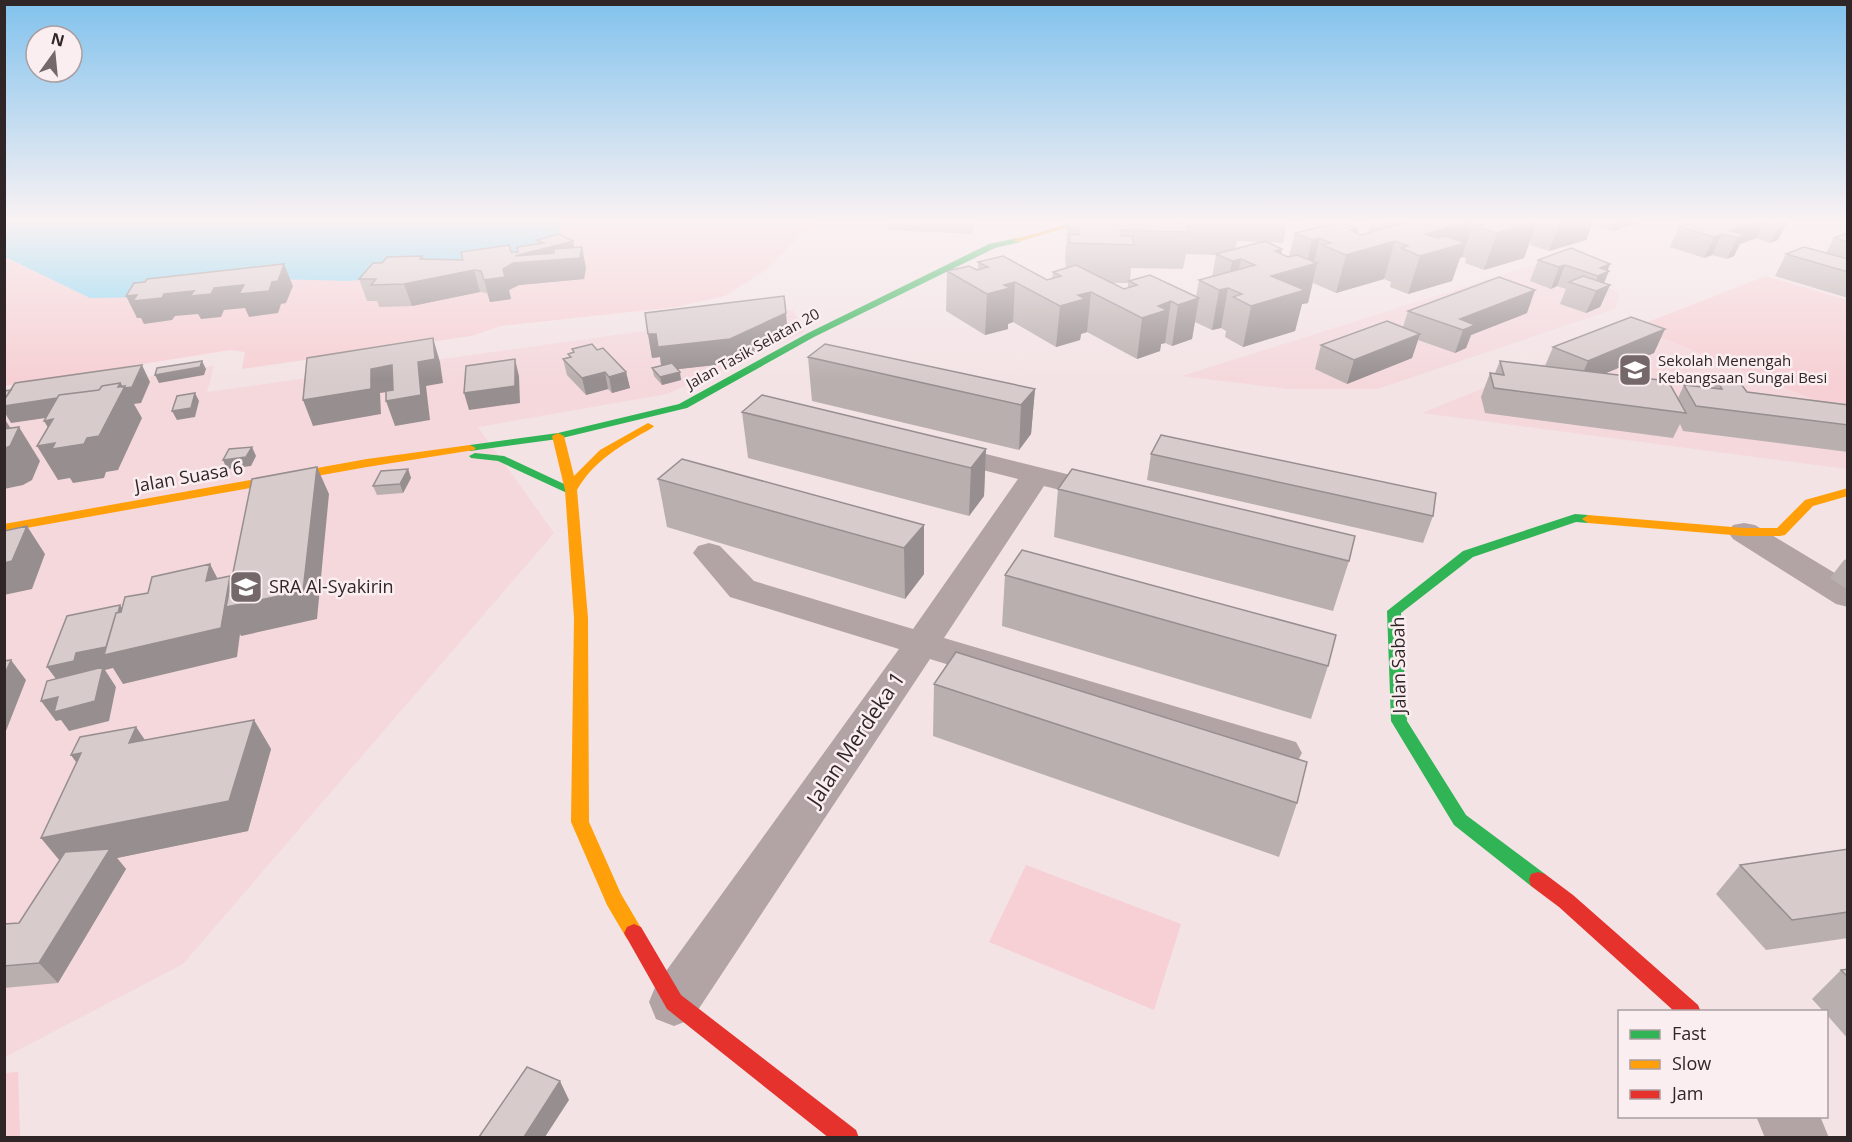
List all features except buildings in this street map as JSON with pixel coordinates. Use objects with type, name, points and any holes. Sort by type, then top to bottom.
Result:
[{"type":"street","name":"Jalan Tasik Selatan 20","points":[[558,436],[684,406],[811,335],[936,273]]},
{"type":"street","points":[[571,490],[577,474],[587,464],[614,444],[684,406]]},
{"type":"street","points":[[558,436],[571,490],[581,618],[580,822],[614,899],[674,1002],[848,1137]]},
{"type":"street","name":"Jalan Suasa 6","points":[[4,528],[367,463],[558,436]]},
{"type":"street","points":[[913,444],[1139,500]]},
{"type":"street","points":[[438,453],[500,458],[571,490]]},
{"type":"street","name":"Jalan Merdeka 1","points":[[674,1002],[1036,474]]},
{"type":"street","name":"Jalan Sabah","points":[[1690,1010],[1566,901],[1460,820],[1399,721],[1394,611],[1468,554],[1575,518],[1744,532],[1780,532],[1809,503],[1848,492]]},
{"type":"street","points":[[1744,532],[1848,596]]},
{"type":"street","points":[[709,553],[742,589],[923,642],[1282,753]]},
{"type":"street","points":[[1785,1118],[1800,1137]]},
{"type":"shaded area","points":[[4,273],[38,273],[90,298],[252,273],[761,273],[725,296],[676,307],[501,326],[471,336],[242,369],[245,352],[230,350],[5,386]]},
{"type":"shaded area","points":[[1507,273],[1584,273],[1605,283],[1619,295],[1615,309],[1377,389],[1289,389],[1182,376]]},
{"type":"shaded area","points":[[1766,276],[1847,300],[1847,413],[1635,327]]},
{"type":"shaded area","points":[[793,310],[805,332],[667,394],[478,427],[554,533],[183,964],[5,1057],[5,400],[214,366],[207,392]]},
{"type":"shaded area","name":"Sekolah Menengah Kebangsaan Sungai Besi","points":[[1635,327],[1847,413],[1847,469],[1422,413]]},
{"type":"shaded area","points":[[1026,865],[1181,924],[1154,1010],[989,942]]},
{"type":"shaded area","points":[[18,1072],[20,1137],[5,1137],[5,1073]]},
{"type":"water","points":[[39,273],[412,273],[350,281],[275,279],[152,297],[90,298]]},
{"type":"traffic: fast","points":[[470,448],[558,436],[683,406],[811,335],[936,273]]},
{"type":"traffic: fast","points":[[475,456],[500,458],[571,490]]},
{"type":"traffic: fast","points":[[1538,880],[1460,820],[1399,721],[1394,611],[1468,554],[1575,518],[1588,519]]},
{"type":"traffic: slow","points":[[571,490],[585,468],[594,460],[614,445],[648,426]]},
{"type":"traffic: slow","points":[[558,436],[571,490],[581,618],[580,822],[614,899],[634,933]]},
{"type":"traffic: slow","points":[[4,528],[367,463],[470,448]]},
{"type":"traffic: slow","points":[[1588,519],[1744,532],[1780,532],[1809,503],[1848,492]]},
{"type":"traffic: jam","points":[[1538,880],[1566,901],[1689,1010]]},
{"type":"traffic: jam","points":[[634,933],[674,1002],[848,1138]]},
{"type":"place","name":"Sekolah Menengah Kebangsaan Sungai Besi","points":[[1635,370]]},
{"type":"place","name":"SRA Al-Syakirin","points":[[246,587]]}]
